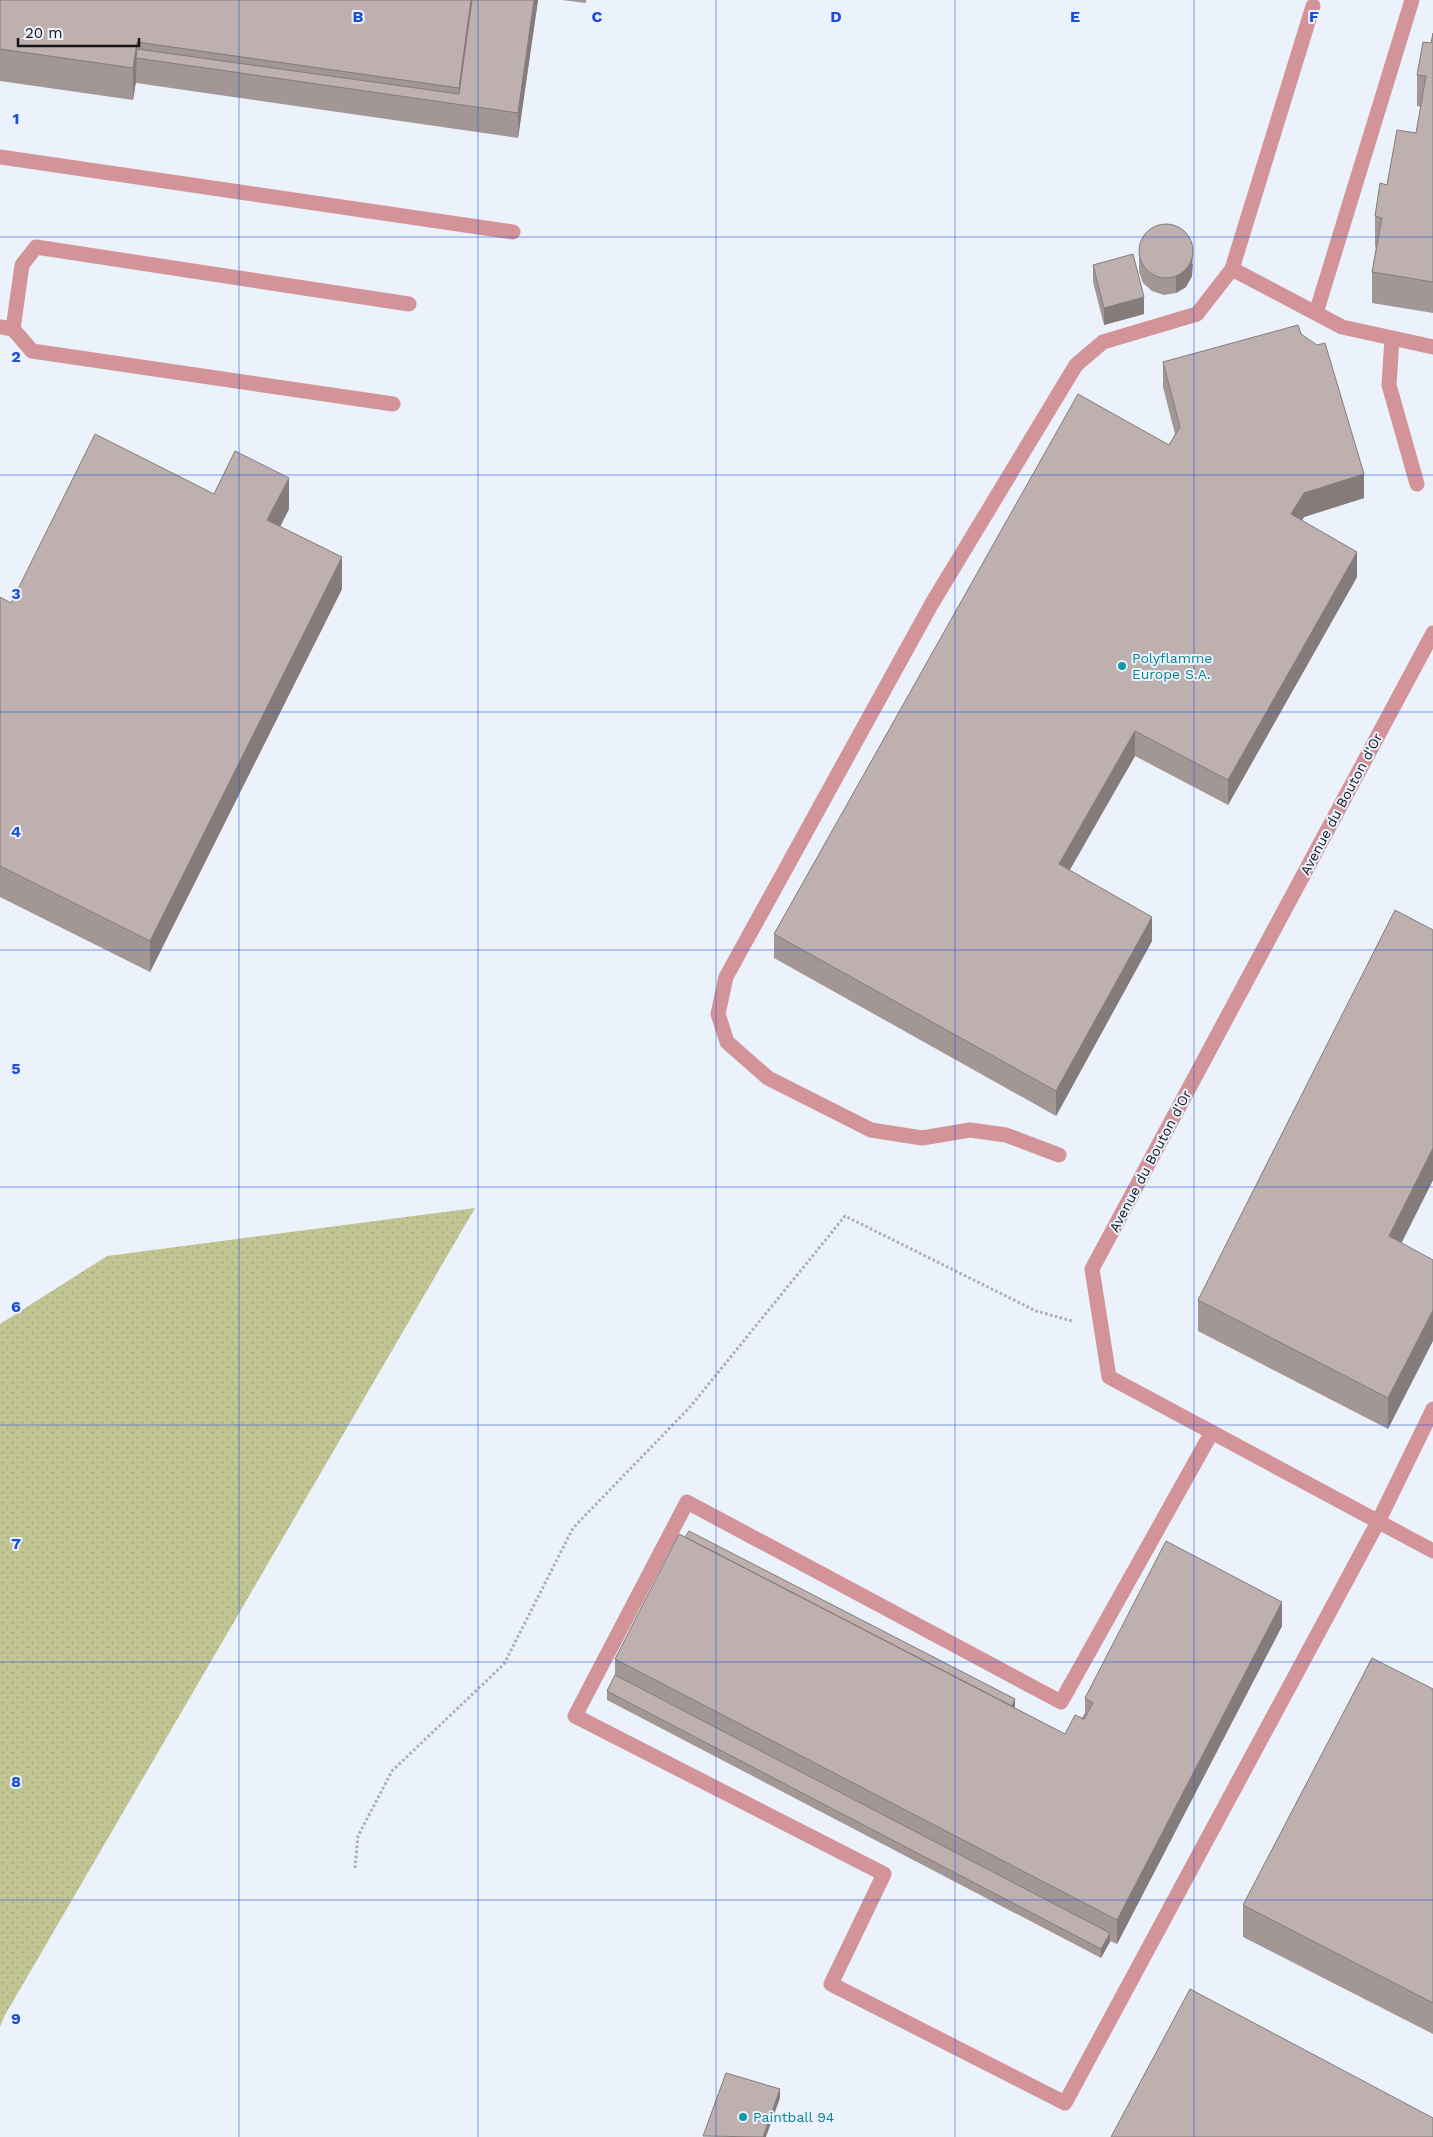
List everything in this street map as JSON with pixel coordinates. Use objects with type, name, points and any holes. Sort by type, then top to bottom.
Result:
[{"type":"street","points":[[1316,313],[1412,0]]},
{"type":"street","points":[[1059,1155],[1006,1136],[970,1130],[922,1138],[871,1130],[768,1078],[727,1042],[718,1014],[726,977],[930,605],[1076,365],[1103,342],[1197,314],[1232,269],[1314,6]]},
{"type":"street","points":[[0,157],[513,232]]},
{"type":"street","points":[[393,404],[32,351],[6,328],[22,265],[36,247],[409,304]]},
{"type":"street","points":[[1232,269],[1342,327],[1433,346]]},
{"type":"street","points":[[1392,338],[1389,385],[1417,484]]},
{"type":"street","name":"Avenue du Bouton d'Or","points":[[1433,633],[1092,1269],[1109,1376],[1433,1551]]},
{"type":"street","points":[[1212,1432],[1061,1702],[687,1502],[575,1716],[884,1874],[831,1984],[1065,2103],[1378,1522],[1433,1409]]},
{"type":"path","points":[[355,1868],[358,1836],[392,1771],[504,1664],[573,1528],[690,1407],[845,1216],[1036,1311],[1101,1329]]},
{"type":"green space","points":[[475,1208],[5,2015],[0,2027],[0,1324],[107,1256]]},
{"type":"building","points":[[0,0],[471,0],[459,88],[137,42],[133,68],[0,49]]},
{"type":"building","points":[[472,0],[534,0],[518,113],[136,58],[137,49],[459,94]]},
{"type":"building","points":[[1433,33],[1433,282],[1372,272],[1382,218],[1375,216],[1380,183],[1387,185],[1397,130],[1416,133],[1426,76],[1417,75],[1423,42],[1431,43]]},
{"type":"building","points":[[1166,224],[1176,226],[1185,232],[1191,241],[1193,251],[1191,261],[1185,270],[1176,276],[1166,278],[1156,276],[1147,270],[1141,261],[1139,251],[1141,241],[1147,232],[1156,226]]},
{"type":"building","points":[[1133,254],[1144,297],[1104,308],[1093,265]]},
{"type":"building","name":"Polyflamme Europe S.A.","points":[[1298,325],[1301,334],[1317,345],[1325,343],[1364,474],[1304,493],[1291,514],[1357,552],[1228,780],[1135,731],[1059,864],[1152,917],[1056,1091],[774,934],[1078,394],[1169,445],[1180,427],[1163,362]]},
{"type":"building","points":[[95,434],[214,494],[235,451],[289,478],[267,520],[342,557],[150,941],[0,866],[0,597],[11,603]]},
{"type":"building","points":[[1395,910],[1433,930],[1433,1148],[1389,1236],[1433,1260],[1433,1310],[1388,1398],[1198,1300]]},
{"type":"building","points":[[689,1531],[1015,1699],[1012,1706],[685,1537]]},
{"type":"building","points":[[679,1534],[1065,1734],[1075,1715],[1084,1719],[1093,1703],[1085,1698],[1166,1541],[1282,1602],[1117,1920],[615,1659]]},
{"type":"building","points":[[1372,1658],[1433,1689],[1433,2003],[1243,1905]]},
{"type":"building","points":[[615,1675],[1110,1933],[1101,1949],[607,1691]]},
{"type":"building","points":[[1190,1989],[1433,2118],[1433,2137],[1111,2137]]},
{"type":"building","name":"Paintball 94","points":[[726,2073],[780,2089],[763,2137],[703,2136]]},
{"type":"place","name":"Polyflamme Europe S.A.","points":[[1122,666]]},
{"type":"place","name":"Paintball 94","points":[[743,2117]]}]
